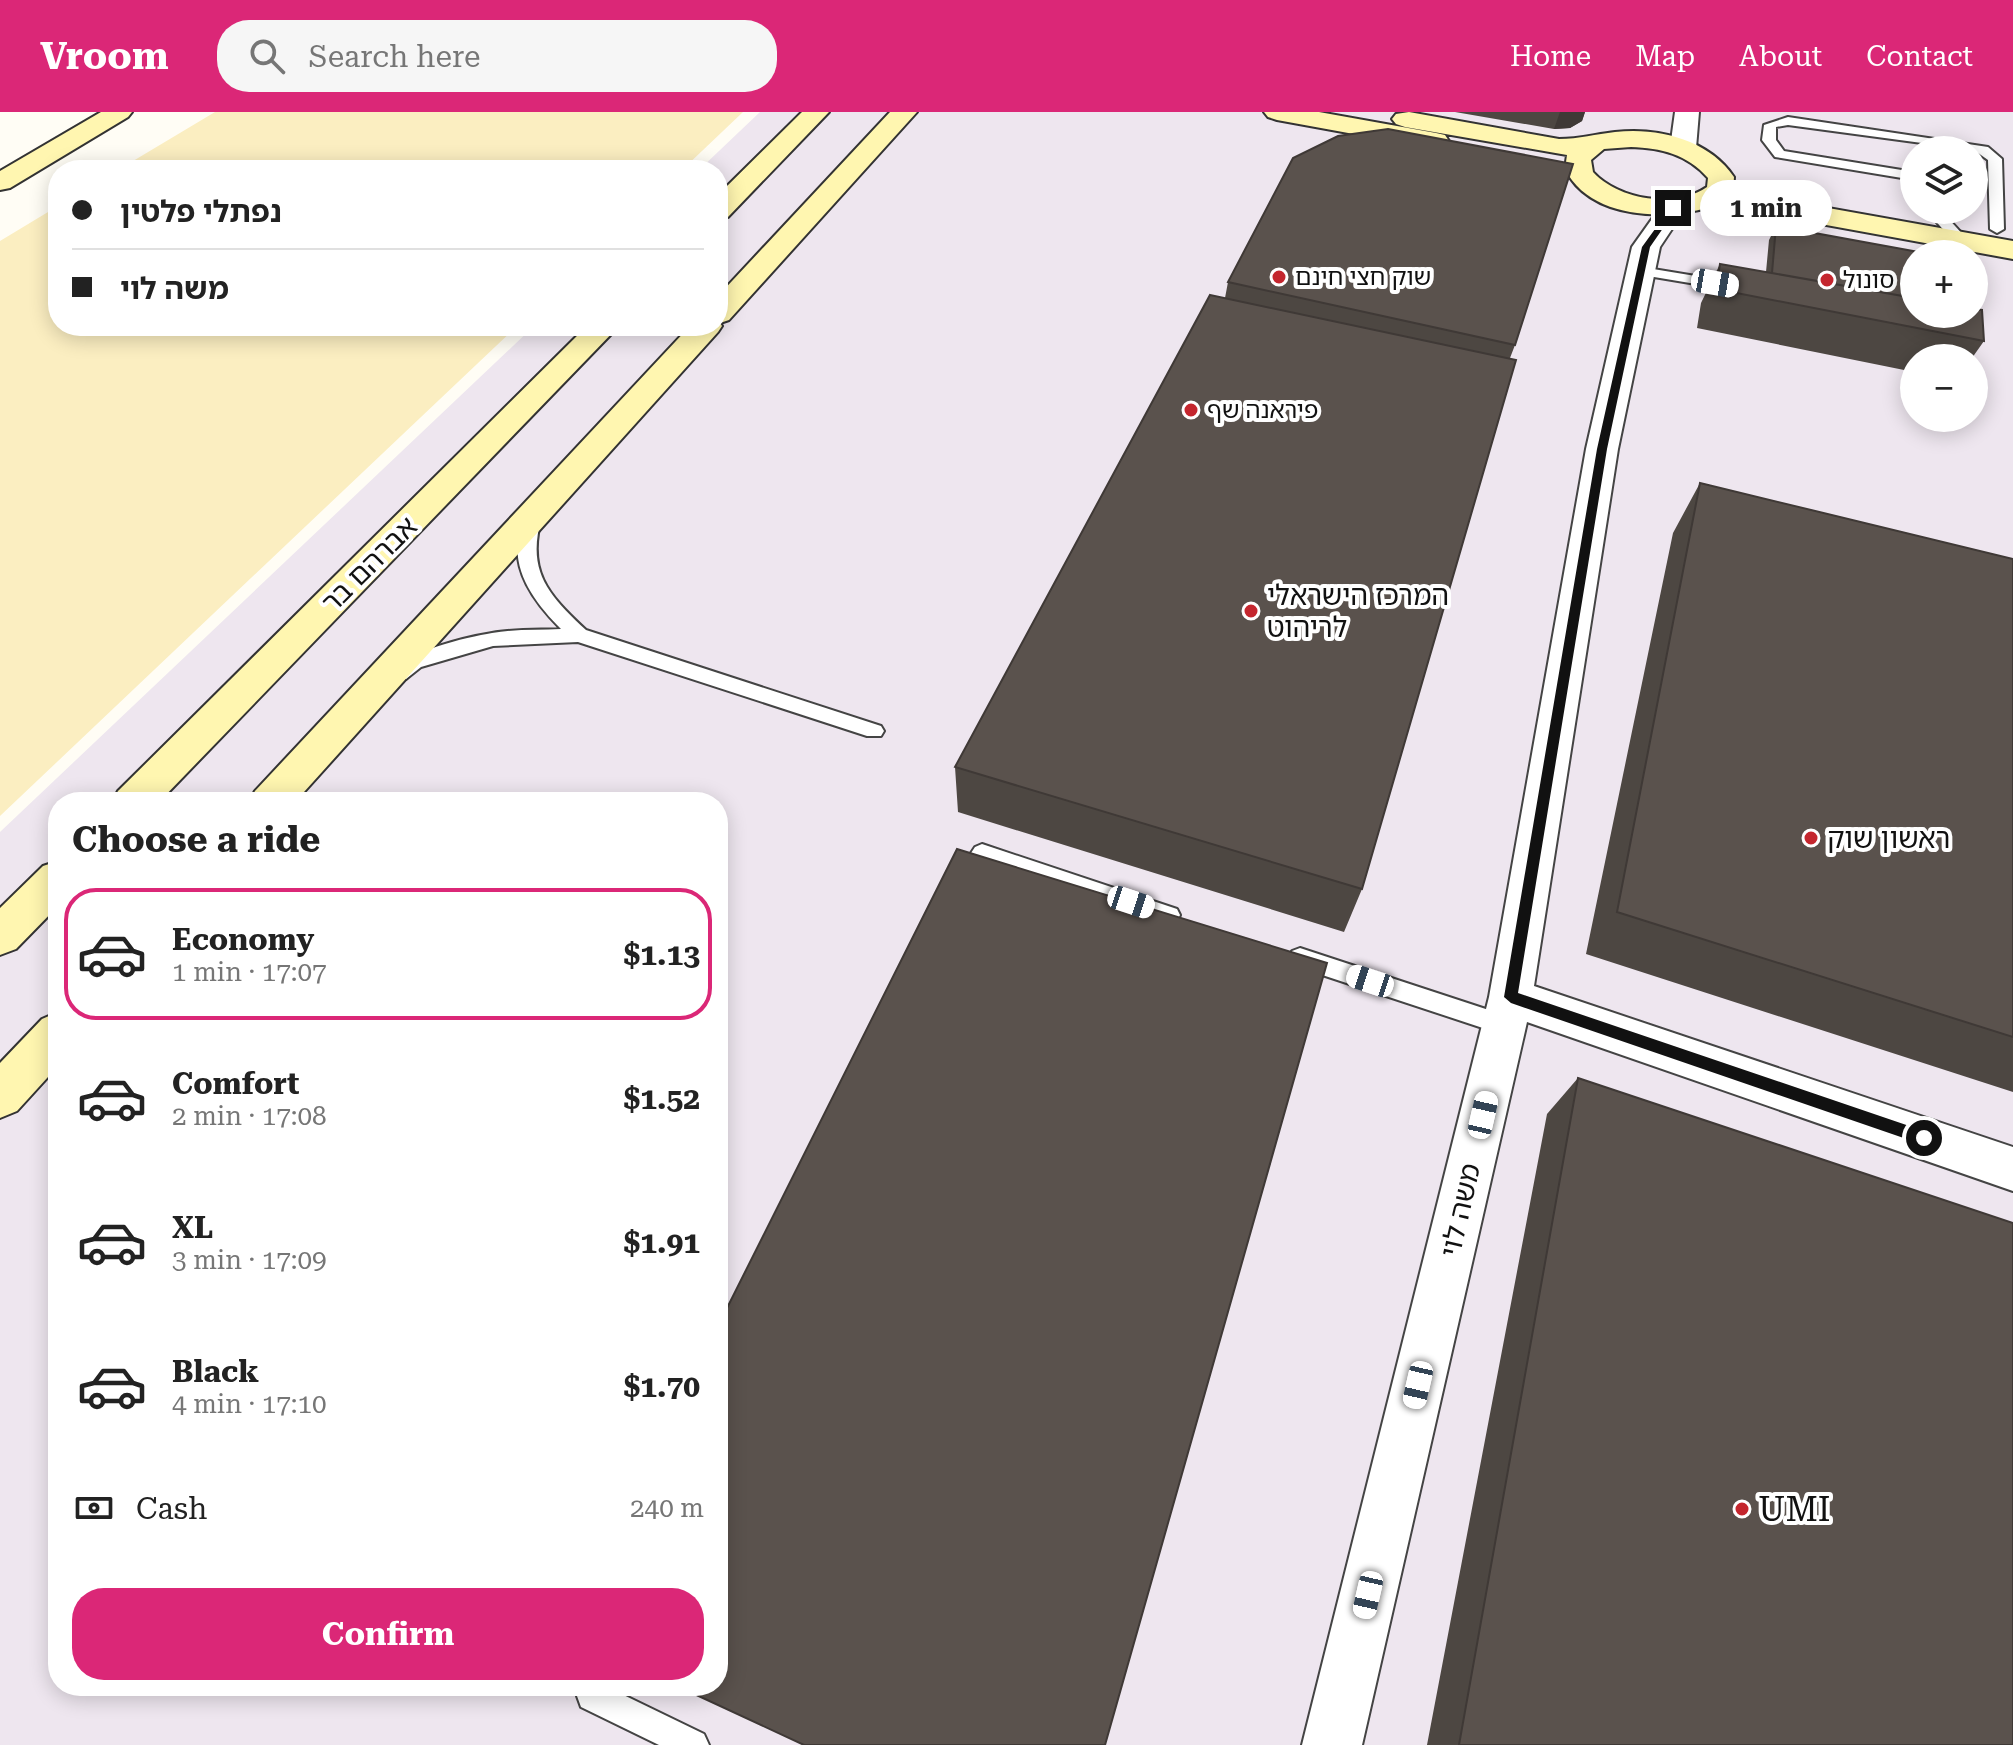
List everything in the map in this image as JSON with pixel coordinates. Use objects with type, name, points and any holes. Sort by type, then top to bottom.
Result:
[{"type":"street","points":[[0,182],[119,112]]},
{"type":"street","points":[[728,201],[816,112]]},
{"type":"street","points":[[728,303],[897,120],[919,112]]},
{"type":"street","points":[[1277,112],[1553,163],[1580,175],[1591,186],[1631,204],[1690,207],[1717,187],[1900,212]]},
{"type":"street","points":[[1370,112],[1559,147],[1588,147],[1619,139],[1671,144],[1713,166],[1717,187]]},
{"type":"street","points":[[1671,144],[1669,131],[1672,112]]},
{"type":"street","points":[[1671,144],[1687,112]]},
{"type":"street","points":[[1580,175],[1577,164],[1588,147]]},
{"type":"street","points":[[1717,187],[1934,240]]},
{"type":"street","points":[[1631,204],[1644,259]]},
{"type":"street","name":"משה לוי","points":[[1332,1745],[1508,1011],[1602,449],[1644,259],[1673,208]]},
{"type":"street","points":[[1961,224],[2008,237]]},
{"type":"street","points":[[1988,241],[2008,237]]},
{"type":"street","name":"אברהם בר","points":[[143,792],[594,336]]},
{"type":"street","points":[[279,792],[698,336]]},
{"type":"street","points":[[0,936],[48,888]]},
{"type":"street","points":[[1508,1011],[2013,1169]]},
{"type":"street","points":[[0,1096],[48,1044]]},
{"type":"lane","points":[[1900,138],[1788,121],[1770,125],[1769,140],[1780,154],[1900,174]]},
{"type":"lane","points":[[1988,154],[1995,159],[2008,237]]},
{"type":"lane","points":[[1945,224],[1957,240]]},
{"type":"lane","points":[[1644,259],[1752,290]]},
{"type":"lane","points":[[534,515],[526,533],[527,559],[536,586],[547,606],[579,635]]},
{"type":"lane","points":[[358,707],[414,662],[452,649],[493,639],[579,635],[874,731]]},
{"type":"lane","points":[[982,853],[1191,922]]},
{"type":"lane","points":[[1280,952],[1508,1011]]},
{"type":"lane","points":[[592,1696],[693,1745]]},
{"type":"shaded area","points":[[760,112],[2013,112],[2013,1745],[0,1745],[0,832],[523,336],[728,336],[728,160],[710,160]]},
{"type":"sand","points":[[215,112],[743,112],[693,160],[135,160]]},
{"type":"sand","points":[[48,212],[48,336],[506,336],[0,816],[0,241]]},
{"type":"building","points":[[1388,129],[1573,164],[1515,345],[1228,282],[1293,158],[1338,136]]},
{"type":"building","points":[[1776,226],[1900,249],[1900,296],[1772,273]]},
{"type":"building","points":[[1720,264],[1900,296],[1900,325],[1716,289]]},
{"type":"building","name":"המרכז הישראלי לריהוט","points":[[1210,295],[1516,360],[1362,889],[955,767]]},
{"type":"building","points":[[1917,328],[1983,328],[1984,341]]},
{"type":"building","name":"ראשון שוק","points":[[1700,483],[2013,559],[2013,1037],[1617,912]]},
{"type":"building","points":[[957,849],[1327,963],[1105,1745],[804,1745],[699,1696],[728,1696],[728,1306]]},
{"type":"building","name":"UMI","points":[[1578,1078],[2013,1223],[2013,1745],[1459,1745]]},
{"type":"place","name":"שוק חצי חינם","points":[[1279,277]]},
{"type":"place","name":"סונול","points":[[1827,280]]},
{"type":"place","name":"פיראנה שף","points":[[1191,410]]},
{"type":"place","name":"המרכז הישראלי לריהוט","points":[[1251,611]]},
{"type":"place","name":"ראשון שוק","points":[[1811,838]]},
{"type":"place","name":"UMI","points":[[1742,1509]]},
{"type":"route","points":[[1673,208],[1646,247],[1602,449],[1511,997],[1924,1138]]}]
